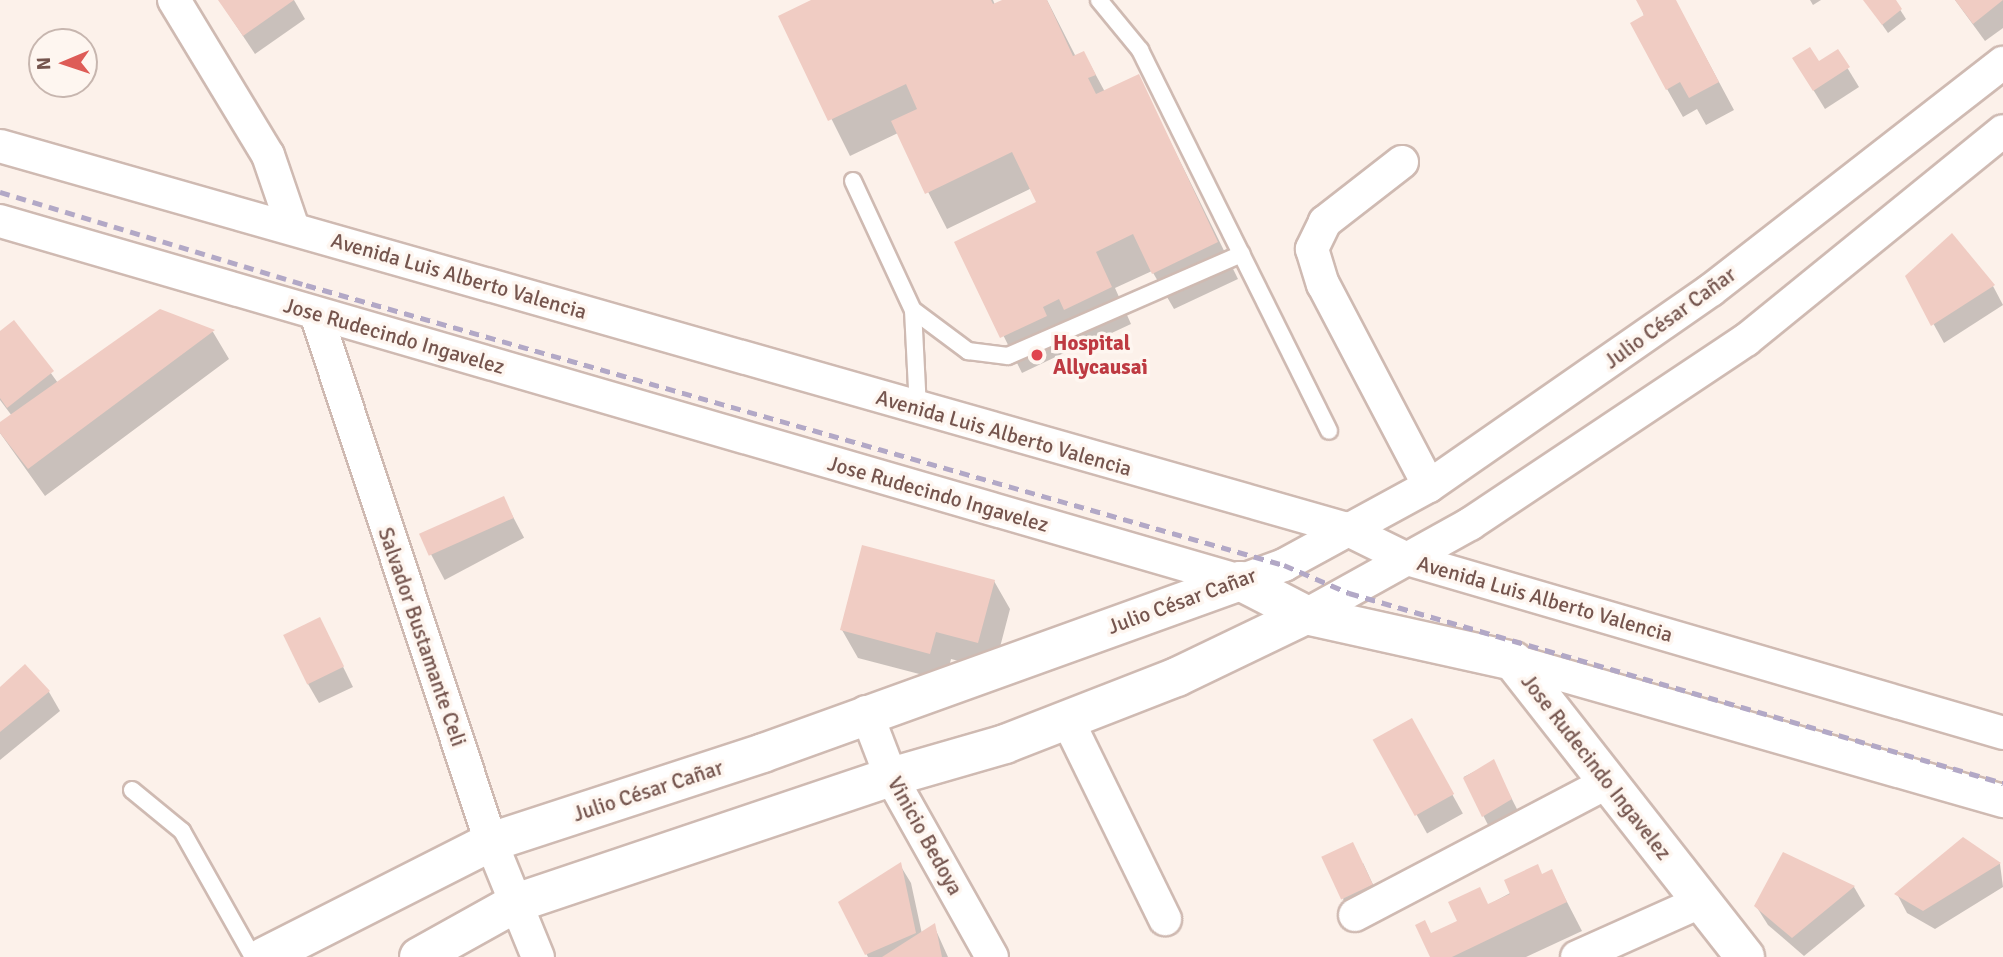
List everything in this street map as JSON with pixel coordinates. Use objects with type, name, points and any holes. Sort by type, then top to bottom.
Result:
[{"type":"street","points":[[174,0],[268,155],[293,228]]},
{"type":"street","name":"Julio César Cañar","points":[[264,957],[491,842],[763,753],[866,712],[1284,565],[1344,528],[1429,486],[1711,290],[2003,62]]},
{"type":"street","points":[[419,957],[516,903],[891,777],[1005,744],[1177,677],[1306,615],[1470,524],[1746,340],[2003,131]]},
{"type":"street","name":"Avenida Luis Alberto Valencia","points":[[0,146],[1344,528],[1407,559],[2003,733]]},
{"type":"street","points":[[1402,162],[1325,222],[1312,249],[1323,284],[1429,486]]},
{"type":"street","name":"Jose Rudecindo Ingavelez","points":[[0,221],[1240,581],[1306,615],[1513,661],[1610,781],[1700,902],[1745,957]]},
{"type":"street","name":"Salvador Bustamante Celi","points":[[316,314],[491,842],[538,957]]},
{"type":"street","points":[[1513,661],[2003,801]]},
{"type":"street","name":"Vinicio Bedoya","points":[[866,712],[891,777],[992,957]]},
{"type":"street","points":[[1067,719],[1165,919]]},
{"type":"street","points":[[1355,915],[1610,781]]},
{"type":"street","points":[[1577,957],[1700,902]]},
{"type":"lane","points":[[1099,0],[1140,50],[1329,431]]},
{"type":"lane","points":[[853,181],[913,310],[918,409]]},
{"type":"lane","points":[[913,310],[968,351],[1008,356],[1242,254]]},
{"type":"lane","points":[[132,790],[182,831],[253,957]]},
{"type":"building","points":[[218,0],[294,0],[243,36]]},
{"type":"building","points":[[811,0],[991,0],[993,4],[1002,0],[1047,0],[1073,56],[1084,51],[1096,75],[1088,78],[1096,94],[1139,74],[1218,242],[1152,274],[1133,234],[1096,252],[1112,287],[1064,310],[1059,299],[1043,307],[1047,316],[1000,338],[954,242],[1036,202],[1012,152],[925,194],[891,121],[917,109],[906,84],[828,121],[778,16]]},
{"type":"building","points":[[1636,0],[1676,0],[1719,82],[1689,98],[1680,82],[1666,90],[1630,23],[1644,15]]},
{"type":"building","points":[[1863,0],[1896,0],[1902,9],[1882,25]]},
{"type":"building","points":[[1955,0],[2003,0],[1973,24]]},
{"type":"building","points":[[1810,47],[1819,61],[1838,49],[1850,67],[1813,91],[1792,58]]},
{"type":"building","points":[[1952,233],[1995,285],[1931,326],[1905,276]]},
{"type":"building","points":[[160,309],[215,330],[28,469],[0,433],[0,422]]},
{"type":"building","points":[[14,320],[54,371],[7,408],[0,398],[0,331]]},
{"type":"building","points":[[504,496],[514,518],[429,556],[419,534]]},
{"type":"building","points":[[862,545],[995,580],[978,643],[936,632],[930,654],[840,630]]},
{"type":"building","points":[[320,617],[344,666],[307,684],[283,635]]},
{"type":"building","points":[[25,664],[50,691],[0,732],[0,687]]},
{"type":"building","points":[[1412,718],[1454,794],[1415,816],[1373,740]]},
{"type":"building","points":[[1494,759],[1512,799],[1482,817],[1463,778]]},
{"type":"building","points":[[1963,837],[2001,863],[1923,911],[1894,894]]},
{"type":"building","points":[[1353,842],[1373,885],[1341,899],[1321,857]]},
{"type":"building","points":[[1783,852],[1855,886],[1792,938],[1754,906]]},
{"type":"building","points":[[901,862],[916,933],[865,955],[838,902]]},
{"type":"building","points":[[1538,864],[1542,874],[1552,869],[1567,902],[1452,957],[1430,957],[1415,925],[1425,920],[1431,933],[1457,921],[1448,902],[1480,887],[1488,904],[1510,894],[1504,880]]},
{"type":"building","points":[[935,923],[942,957],[882,957]]},
{"type":"railway","points":[[0,192],[306,285],[1284,565],[1349,593],[2003,783]]},
{"type":"place","name":"Hospital Allycausai","points":[[1037,355]]}]
